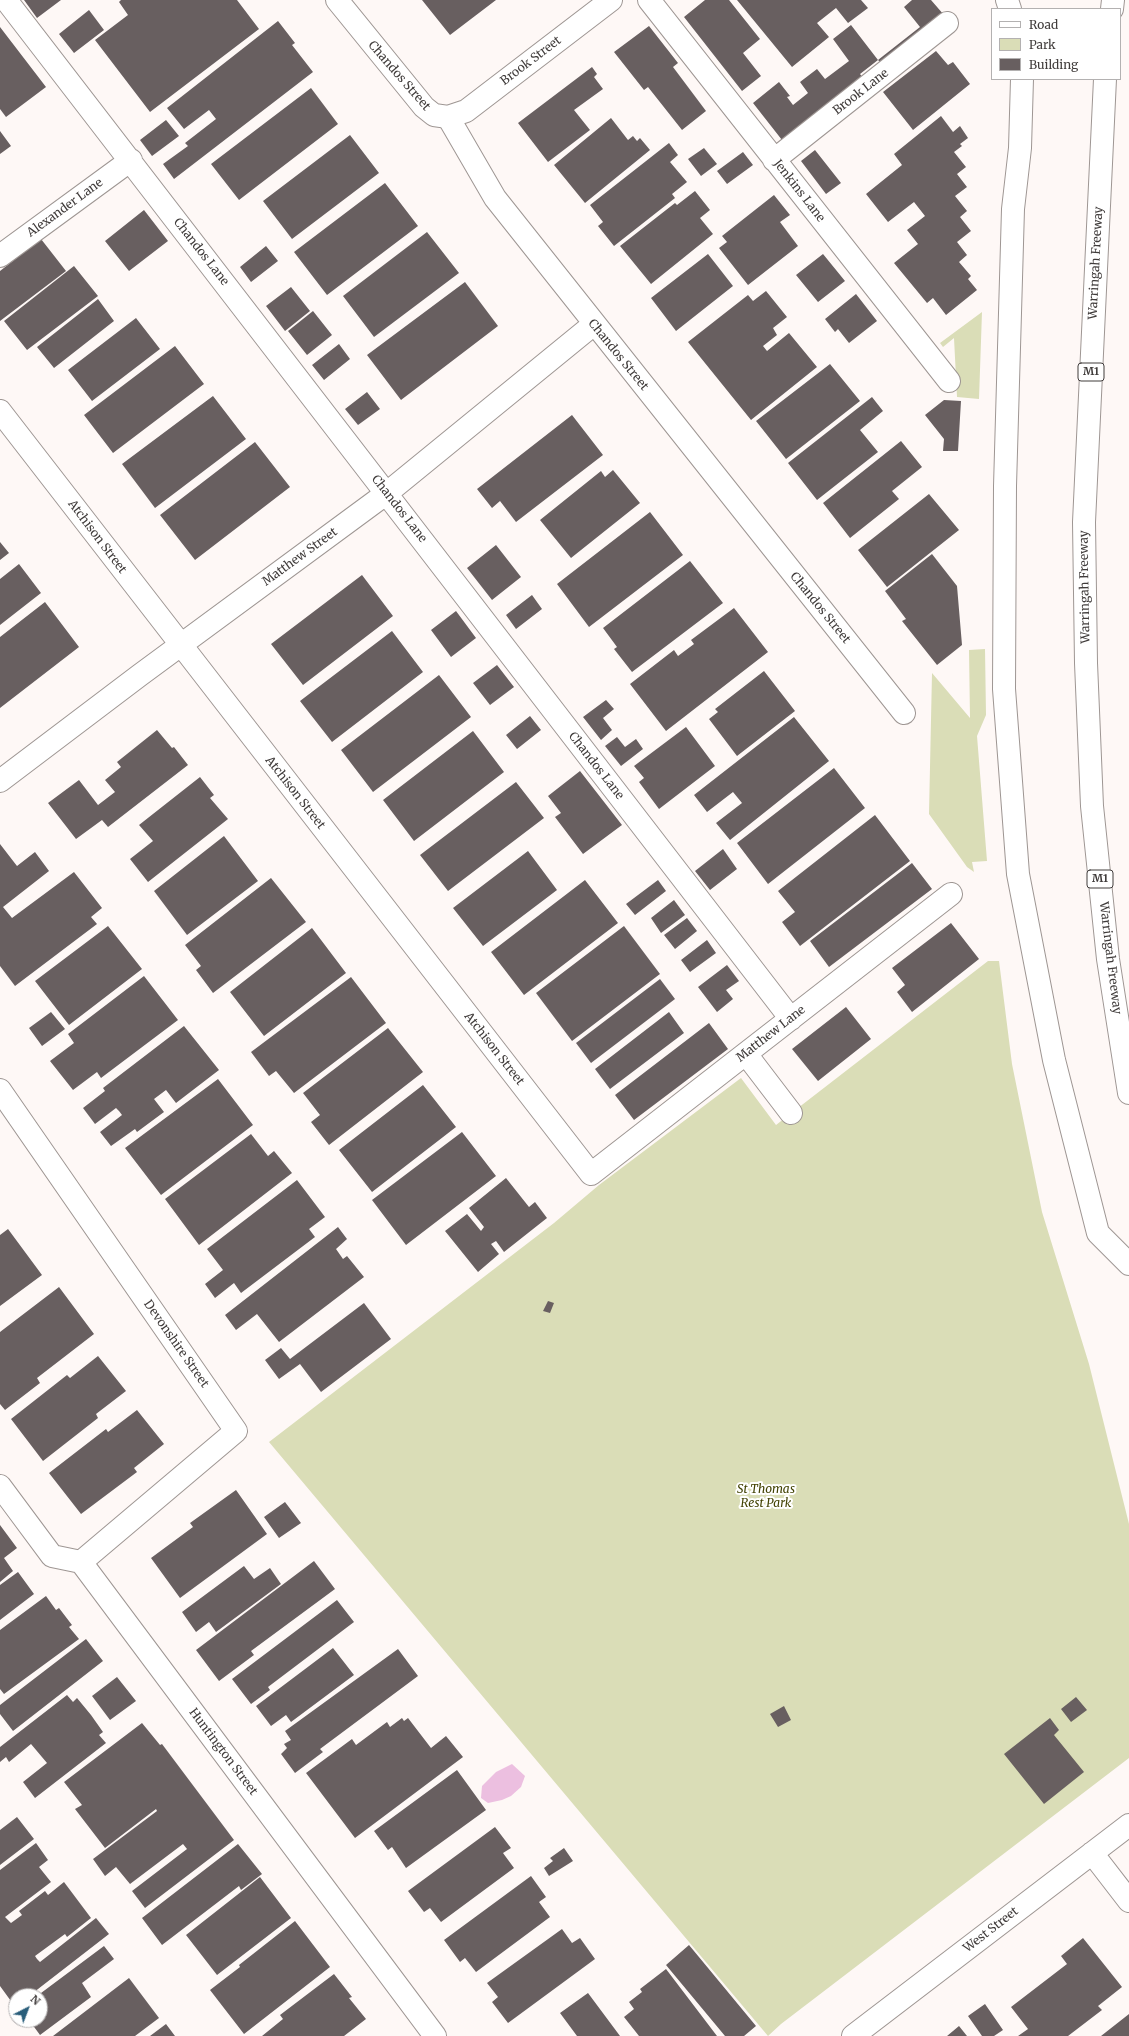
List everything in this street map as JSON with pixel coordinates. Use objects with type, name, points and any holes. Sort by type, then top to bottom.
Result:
[{"type":"main road","name":"Chandos Lane","points":[[6,0],[131,160],[791,1019]]},
{"type":"main road","name":"Chandos Street","points":[[337,0],[424,107],[434,115],[448,117],[495,198],[904,713]]},
{"type":"main road","name":"Brook Street","points":[[448,117],[466,111],[611,0]]},
{"type":"main road","name":"Jenkins Lane","points":[[649,0],[949,381]]},
{"type":"main road","name":"Brook Lane","points":[[774,160],[947,24]]},
{"type":"main road","points":[[1022,80],[1020,148],[1013,209],[1005,494],[1004,688],[1018,874],[1054,1060],[1098,1233],[1129,1264]]},
{"type":"main road","name":"Warringah Freeway","points":[[1105,80],[1084,522],[1086,663],[1092,806],[1108,959],[1129,1092]]},
{"type":"main road","name":"Alexander Lane","points":[[0,256],[131,160]]},
{"type":"main road","name":"Matthew Street","points":[[0,781],[180,645],[387,493],[594,324]]},
{"type":"main road","name":"Atchison Street","points":[[0,410],[180,645],[591,1174]]},
{"type":"main road","name":"Matthew Lane","points":[[591,1174],[951,894]]},
{"type":"main road","points":[[746,1054],[791,1113]]},
{"type":"main road","name":"Devonshire Street","points":[[0,1090],[236,1431],[81,1562]]},
{"type":"main road","points":[[0,1486],[52,1556],[81,1562]]},
{"type":"main road","name":"Huntington Street","points":[[81,1562],[435,2036]]},
{"type":"main road","name":"West Street","points":[[853,2036],[1129,1825]]},
{"type":"main road","points":[[1092,1853],[1129,1902]]},
{"type":"green space","points":[[982,312],[979,399],[957,397],[954,338],[943,347],[940,343]]},
{"type":"green space","points":[[985,649],[986,715],[977,736],[987,861],[972,862],[974,872],[967,867],[929,814],[932,673],[970,718],[969,650]]},
{"type":"green space","name":"St Thomas Rest Park","points":[[988,961],[999,961],[1012,1064],[1042,1212],[1089,1364],[1129,1524],[1129,1758],[781,2024],[768,2036],[269,1442],[554,1223],[599,1185],[741,1078],[776,1125]]},
{"type":"shaded area","points":[[512,1764],[525,1776],[521,1787],[511,1796],[502,1800],[488,1803],[481,1798],[482,1786],[496,1772]]},
{"type":"building","points":[[24,0],[61,0],[37,18]]},
{"type":"building","points":[[121,0],[237,0],[259,29],[150,112],[95,40],[128,15],[119,2]]},
{"type":"building","points":[[422,0],[496,0],[450,35]]},
{"type":"building","points":[[705,0],[729,0],[760,39],[743,53],[761,76],[742,91],[684,17]]},
{"type":"building","points":[[737,0],[861,0],[868,8],[848,23],[836,8],[817,23],[829,37],[792,67]]},
{"type":"building","points":[[912,0],[931,0],[944,15],[882,64],[878,60],[920,27],[904,7]]},
{"type":"building","points":[[89,10],[104,30],[74,53],[59,34]]},
{"type":"building","points":[[278,21],[295,43],[292,45],[313,72],[174,179],[163,164],[188,146],[185,143],[216,119],[209,110],[184,129],[167,108]]},
{"type":"building","points":[[851,25],[878,60],[860,74],[863,78],[782,140],[753,103],[779,82],[790,96],[787,97],[793,105],[808,93],[800,82],[817,69],[825,79],[849,61],[833,39]]},
{"type":"building","points":[[649,26],[678,63],[673,67],[706,111],[682,130],[648,87],[644,90],[614,52]]},
{"type":"building","points":[[0,27],[46,87],[6,117],[0,109]]},
{"type":"building","points":[[936,51],[948,65],[953,62],[970,84],[913,130],[883,92]]},
{"type":"building","points":[[592,67],[597,74],[594,77],[603,89],[574,110],[590,130],[548,162],[518,123]]},
{"type":"building","points":[[311,88],[338,124],[239,200],[211,164]]},
{"type":"building","points":[[941,116],[953,132],[960,126],[968,138],[960,144],[962,146],[954,152],[966,167],[957,174],[967,187],[955,196],[967,211],[960,217],[971,231],[957,242],[967,255],[959,262],[971,276],[968,279],[977,290],[946,315],[933,298],[927,303],[894,263],[918,244],[907,230],[925,216],[914,202],[888,222],[866,194],[902,165],[894,154]]},
{"type":"building","points":[[611,118],[628,140],[633,136],[637,141],[640,138],[650,150],[585,203],[554,165]]},
{"type":"building","points":[[166,120],[179,136],[152,156],[140,140]]},
{"type":"building","points":[[0,131],[11,146],[0,154]]},
{"type":"building","points":[[350,135],[379,173],[292,239],[263,201]]},
{"type":"building","points":[[669,143],[678,155],[670,162],[687,182],[672,194],[675,198],[614,246],[598,226],[603,222],[590,205]]},
{"type":"building","points":[[704,148],[717,164],[701,176],[688,159]]},
{"type":"building","points":[[815,150],[841,183],[826,194],[801,161]]},
{"type":"building","points":[[743,152],[753,165],[727,184],[717,171]]},
{"type":"building","points":[[385,183],[418,226],[327,295],[294,252]]},
{"type":"building","points":[[695,191],[710,210],[700,218],[713,234],[651,284],[620,246],[675,203],[677,205]]},
{"type":"building","points":[[774,195],[790,215],[780,222],[798,246],[748,285],[719,248],[727,242],[722,236]]},
{"type":"building","points":[[144,210],[168,241],[129,271],[105,241]]},
{"type":"building","points":[[427,232],[459,273],[374,337],[343,296]]},
{"type":"building","points":[[41,239],[66,271],[0,321],[0,271]]},
{"type":"building","points":[[266,246],[278,261],[251,282],[240,267]]},
{"type":"building","points":[[708,254],[733,286],[676,331],[651,298]]},
{"type":"building","points":[[823,254],[845,281],[818,302],[796,275]]},
{"type":"building","points":[[74,266],[98,296],[27,350],[4,321]]},
{"type":"building","points":[[465,282],[498,326],[401,400],[367,355]]},
{"type":"building","points":[[291,287],[310,311],[285,331],[266,306]]},
{"type":"building","points":[[766,291],[787,317],[773,328],[777,335],[763,346],[767,351],[789,333],[817,367],[751,420],[688,342],[748,295],[753,301]]},
{"type":"building","points":[[856,294],[877,321],[849,343],[838,329],[835,332],[825,319]]},
{"type":"building","points":[[98,299],[114,321],[54,368],[37,347]]},
{"type":"building","points":[[313,311],[332,335],[307,355],[288,331]]},
{"type":"building","points":[[136,318],[160,349],[92,401],[68,370]]},
{"type":"building","points":[[339,344],[350,359],[324,380],[312,365]]},
{"type":"building","points":[[175,346],[204,384],[113,453],[84,415]]},
{"type":"building","points":[[830,364],[860,401],[786,459],[756,421]]},
{"type":"building","points":[[367,392],[380,409],[358,425],[345,409]]},
{"type":"building","points":[[213,396],[246,439],[155,508],[122,464]]},
{"type":"building","points":[[872,397],[883,411],[860,430],[878,452],[817,500],[788,463]]},
{"type":"building","points":[[944,400],[961,401],[958,451],[943,451],[944,439],[925,415]]},
{"type":"building","points":[[572,415],[603,455],[516,522],[500,501],[492,508],[477,489]]},
{"type":"building","points":[[901,441],[922,467],[892,491],[899,499],[850,538],[823,503]]},
{"type":"building","points":[[255,442],[290,487],[195,560],[160,515]]},
{"type":"building","points":[[613,470],[640,503],[571,558],[540,520],[601,471],[605,477]]},
{"type":"building","points":[[929,494],[959,530],[887,587],[858,550]]},
{"type":"building","points":[[650,512],[683,555],[589,627],[557,584]]},
{"type":"building","points":[[0,542],[9,553],[0,560]]},
{"type":"building","points":[[496,545],[521,577],[492,600],[467,568]]},
{"type":"building","points":[[932,554],[957,586],[962,645],[937,665],[902,621],[906,619],[885,591]]},
{"type":"building","points":[[690,561],[723,603],[632,672],[614,649],[617,647],[603,628]]},
{"type":"building","points":[[19,564],[41,593],[0,625],[0,579]]},
{"type":"building","points":[[362,575],[393,616],[303,685],[271,644]]},
{"type":"building","points":[[532,595],[542,609],[516,629],[506,615]]},
{"type":"building","points":[[45,602],[79,647],[0,708],[0,637]]},
{"type":"building","points":[[734,608],[768,652],[666,731],[630,684],[674,650],[678,656],[694,644],[691,640]]},
{"type":"building","points":[[456,611],[476,638],[451,657],[431,630]]},
{"type":"building","points":[[392,631],[423,672],[332,742],[300,701]]},
{"type":"building","points":[[497,665],[514,687],[490,705],[473,683]]},
{"type":"building","points":[[764,671],[795,711],[737,756],[709,719],[718,712],[715,709]]},
{"type":"building","points":[[439,675],[471,717],[373,792],[341,750]]},
{"type":"building","points":[[606,700],[614,709],[603,718],[612,730],[601,740],[583,717]]},
{"type":"building","points":[[530,716],[541,730],[517,749],[506,735]]},
{"type":"building","points":[[794,717],[829,761],[730,840],[716,823],[742,803],[733,792],[707,812],[694,795]]},
{"type":"building","points":[[686,727],[715,766],[659,809],[639,782],[644,778],[634,766]]},
{"type":"building","points":[[157,730],[172,748],[174,747],[188,765],[108,827],[102,820],[76,839],[48,803],[79,780],[98,805],[115,792],[105,780],[121,767],[117,762]]},
{"type":"building","points":[[473,731],[504,772],[414,841],[383,800]]},
{"type":"building","points":[[617,737],[625,747],[636,739],[643,749],[621,766],[605,746]]},
{"type":"building","points":[[834,768],[865,808],[768,884],[737,843]]},
{"type":"building","points":[[580,771],[622,825],[583,854],[555,817],[561,813],[548,796]]},
{"type":"building","points":[[200,777],[214,795],[210,798],[228,819],[148,882],[130,859],[153,841],[139,825]]},
{"type":"building","points":[[516,782],[544,818],[448,891],[420,855]]},
{"type":"building","points":[[875,815],[910,861],[800,946],[782,922],[795,912],[778,891]]},
{"type":"building","points":[[224,836],[258,881],[187,935],[154,891]]},
{"type":"building","points":[[0,844],[17,866],[35,852],[49,871],[3,907],[12,918],[74,872],[102,908],[91,917],[97,924],[15,986],[0,966]]},
{"type":"building","points":[[723,849],[737,869],[710,890],[695,871]]},
{"type":"building","points":[[528,851],[557,890],[483,946],[453,908]]},
{"type":"building","points":[[912,863],[932,889],[829,967],[810,941]]},
{"type":"building","points":[[271,878],[306,922],[213,993],[196,970],[201,966],[185,945]]},
{"type":"building","points":[[585,880],[618,923],[524,995],[491,952]]},
{"type":"building","points":[[658,880],[666,891],[635,915],[626,904]]},
{"type":"building","points":[[674,900],[685,915],[661,933],[651,918]]},
{"type":"building","points":[[687,918],[697,931],[675,949],[664,935]]},
{"type":"building","points":[[951,923],[979,959],[912,1012],[897,992],[905,985],[892,968]]},
{"type":"building","points":[[108,926],[142,969],[69,1025],[35,981]]},
{"type":"building","points":[[624,926],[660,974],[572,1041],[536,993]]},
{"type":"building","points":[[312,928],[346,973],[264,1036],[230,992]]},
{"type":"building","points":[[707,940],[716,953],[690,972],[681,960]]},
{"type":"building","points":[[727,965],[739,981],[726,990],[733,999],[717,1012],[698,987]]},
{"type":"building","points":[[144,976],[178,1020],[101,1078],[97,1072],[73,1090],[50,1061],[74,1043],[68,1034]]},
{"type":"building","points":[[351,977],[386,1023],[294,1093],[276,1071],[269,1076],[251,1052]]},
{"type":"building","points":[[660,979],[675,999],[591,1063],[576,1043]]},
{"type":"building","points":[[846,1007],[871,1039],[818,1081],[792,1049]]},
{"type":"building","points":[[51,1012],[65,1029],[42,1046],[29,1028]]},
{"type":"building","points":[[669,1012],[684,1033],[610,1089],[595,1069]]},
{"type":"building","points":[[709,1023],[728,1049],[634,1120],[615,1095]]},
{"type":"building","points":[[184,1026],[219,1070],[176,1103],[166,1090],[154,1099],[164,1112],[137,1132],[135,1129],[111,1146],[100,1132],[122,1115],[116,1108],[95,1124],[83,1108],[105,1091],[103,1088]]},
{"type":"building","points":[[388,1028],[423,1072],[329,1145],[311,1122],[320,1115],[303,1093]]},
{"type":"building","points":[[218,1079],[253,1125],[161,1195],[125,1148]]},
{"type":"building","points":[[423,1085],[456,1127],[372,1192],[339,1150]]},
{"type":"building","points":[[462,1132],[496,1176],[406,1245],[372,1200]]},
{"type":"building","points":[[251,1134],[268,1156],[274,1151],[292,1173],[199,1245],[165,1199]]},
{"type":"building","points":[[506,1178],[529,1207],[535,1202],[547,1218],[504,1252],[496,1241],[491,1244],[499,1254],[478,1272],[445,1231],[467,1214],[481,1231],[484,1227],[469,1208]]},
{"type":"building","points":[[297,1180],[325,1217],[309,1229],[315,1237],[241,1293],[234,1283],[215,1298],[205,1284],[223,1270],[207,1249]]},
{"type":"building","points":[[338,1227],[347,1239],[336,1249],[343,1259],[347,1256],[364,1277],[279,1342],[257,1314],[236,1330],[225,1315]]},
{"type":"building","points":[[8,1229],[42,1275],[0,1306],[0,1235]]},
{"type":"building","points":[[59,1287],[94,1334],[37,1378],[40,1383],[5,1410],[0,1404],[0,1332]]},
{"type":"building","points":[[548,1301],[554,1303],[550,1313],[543,1311]]},
{"type":"building","points":[[364,1303],[391,1339],[321,1392],[300,1364],[279,1379],[265,1360],[281,1348],[290,1359]]},
{"type":"building","points":[[98,1356],[126,1391],[96,1414],[98,1418],[43,1461],[11,1419],[67,1375],[70,1378]]},
{"type":"building","points":[[137,1410],[164,1444],[134,1468],[137,1472],[81,1514],[49,1473],[106,1429],[108,1432]]},
{"type":"building","points":[[236,1490],[267,1534],[180,1598],[151,1558],[193,1527],[190,1523]]},
{"type":"building","points":[[285,1502],[301,1523],[279,1538],[264,1517]]},
{"type":"building","points":[[0,1525],[17,1548],[4,1558],[13,1571],[0,1582]]},
{"type":"building","points":[[314,1561],[335,1589],[251,1651],[254,1655],[219,1681],[196,1650]]},
{"type":"building","points":[[244,1566],[254,1579],[270,1568],[281,1584],[216,1632],[209,1622],[196,1632],[182,1612]]},
{"type":"building","points":[[18,1572],[34,1594],[0,1620],[0,1585]]},
{"type":"building","points":[[46,1596],[56,1610],[59,1608],[72,1625],[69,1627],[79,1639],[4,1694],[0,1689],[0,1630]]},
{"type":"building","points":[[337,1600],[354,1622],[268,1687],[270,1690],[251,1704],[232,1679]]},
{"type":"building","points":[[86,1639],[103,1661],[13,1731],[0,1714],[0,1705]]},
{"type":"building","points":[[333,1648],[354,1675],[291,1722],[286,1715],[271,1726],[256,1706]]},
{"type":"building","points":[[398,1649],[418,1676],[320,1749],[323,1752],[295,1773],[281,1754],[287,1748],[284,1744],[291,1740],[285,1731]]},
{"type":"building","points":[[117,1677],[136,1701],[110,1720],[92,1696]]},
{"type":"building","points":[[67,1695],[73,1702],[77,1698],[91,1715],[103,1732],[99,1735],[106,1743],[35,1798],[23,1782],[47,1763],[31,1744],[9,1762],[6,1757],[0,1762],[0,1747]]},
{"type":"building","points":[[1076,1697],[1087,1710],[1071,1722],[1061,1709]]},
{"type":"building","points":[[784,1706],[791,1720],[778,1727],[770,1714]]},
{"type":"building","points":[[402,1718],[404,1721],[408,1718],[431,1748],[446,1736],[463,1757],[355,1838],[306,1773],[352,1739],[356,1745],[387,1722],[390,1727]]},
{"type":"building","points":[[1050,1718],[1059,1730],[1054,1735],[1084,1772],[1044,1804],[1004,1754]]},
{"type":"building","points":[[142,1723],[160,1745],[162,1744],[234,1840],[145,1908],[132,1891],[187,1849],[183,1844],[130,1884],[116,1867],[105,1876],[93,1859],[157,1811],[156,1809],[105,1848],[75,1809],[82,1805],[64,1782]]},
{"type":"building","points":[[457,1770],[486,1810],[406,1868],[392,1847],[388,1850],[374,1831]]},
{"type":"building","points":[[17,1817],[34,1839],[0,1865],[0,1830]]},
{"type":"building","points":[[495,1827],[511,1848],[503,1853],[514,1868],[441,1922],[430,1908],[424,1912],[408,1891]]},
{"type":"building","points":[[36,1843],[48,1860],[39,1867],[51,1882],[5,1917],[11,1923],[22,1915],[19,1911],[45,1891],[48,1895],[64,1882],[91,1918],[67,1937],[65,1934],[35,1956],[40,1962],[96,1918],[109,1934],[39,1988],[8,1988],[8,1997],[0,1986],[0,1870]]},
{"type":"building","points":[[238,1844],[262,1874],[241,1890],[239,1886],[162,1945],[142,1918]]},
{"type":"building","points":[[564,1848],[573,1861],[549,1876],[544,1868],[553,1861],[550,1858]]},
{"type":"building","points":[[531,1876],[546,1897],[539,1902],[550,1917],[476,1972],[465,1958],[460,1962],[444,1940]]},
{"type":"building","points":[[260,1877],[291,1918],[217,1975],[186,1935]]},
{"type":"building","points":[[295,1921],[330,1967],[244,2034],[210,1990]]},
{"type":"building","points":[[562,1929],[572,1943],[580,1938],[595,1959],[508,2023],[492,2002],[498,1997],[487,1983]]},
{"type":"building","points":[[1083,1938],[1122,1987],[1098,2006],[1102,2010],[1068,2036],[1018,2036],[1028,2029],[1011,2007],[1067,1964],[1061,1956]]},
{"type":"building","points":[[689,1945],[756,2026],[744,2036],[725,2036],[666,1965]]},
{"type":"building","points":[[104,1946],[114,1959],[82,1983],[91,1997],[40,2035],[35,2028],[48,2028],[48,1988]]},
{"type":"building","points":[[666,1969],[717,2036],[639,2036],[624,2017],[634,2009],[629,2002],[642,1992],[640,1989]]},
{"type":"building","points":[[334,1974],[352,1997],[349,1998],[366,2019],[344,2036],[262,2036],[283,2019],[280,2015]]},
{"type":"building","points":[[129,1978],[159,2018],[135,2036],[53,2036]]},
{"type":"building","points":[[588,1993],[620,2036],[577,2036],[560,2013]]},
{"type":"building","points":[[985,2004],[1003,2030],[994,2036],[982,2036],[968,2016]]},
{"type":"building","points":[[1129,2014],[1129,2036],[1101,2036]]},
{"type":"building","points":[[166,2024],[175,2036],[150,2036]]},
{"type":"building","points":[[959,2026],[967,2036],[947,2036]]}]
